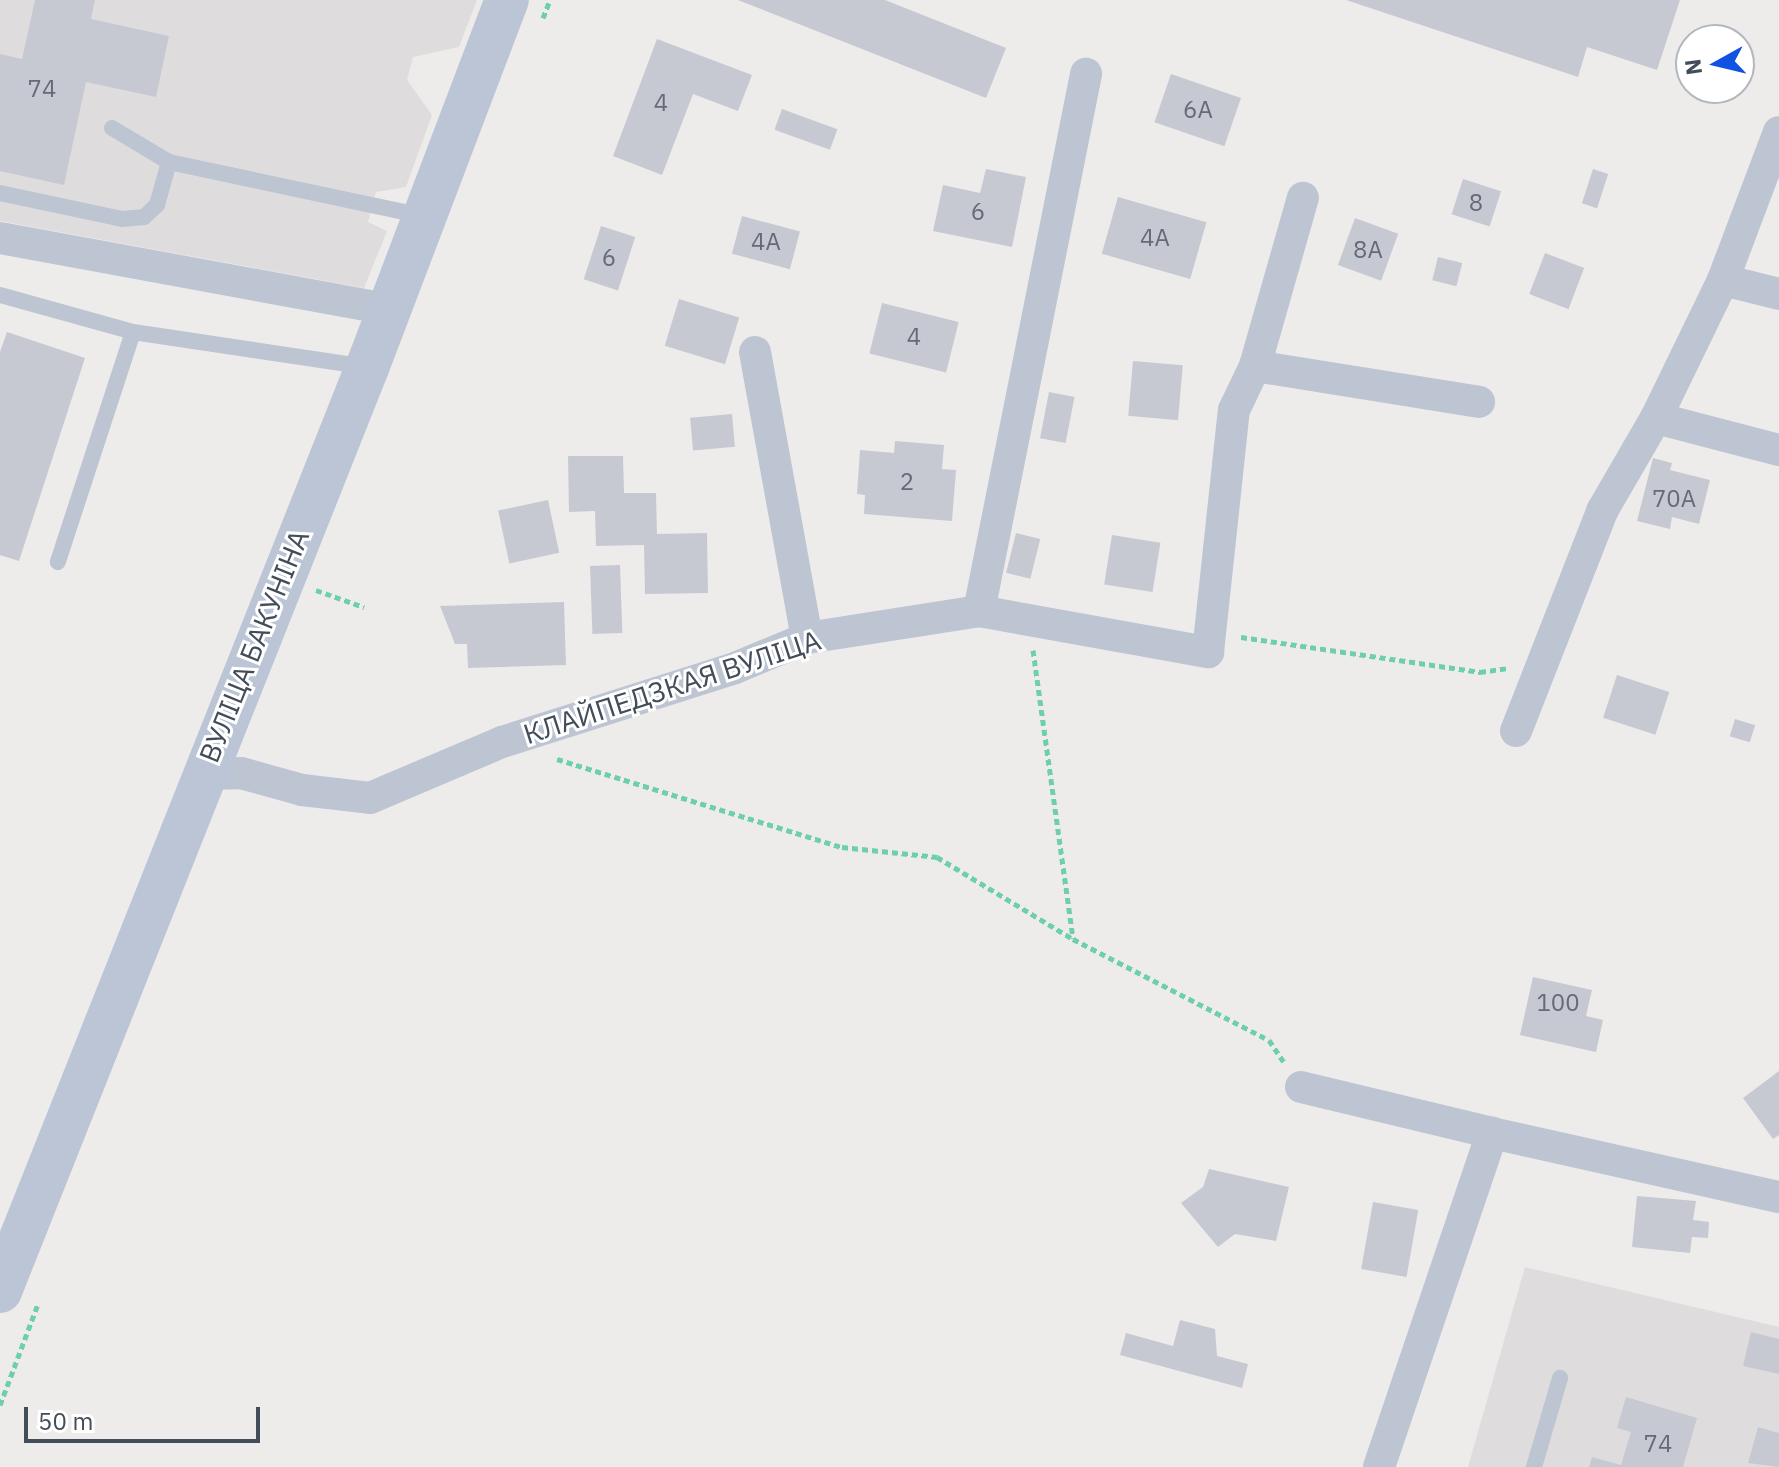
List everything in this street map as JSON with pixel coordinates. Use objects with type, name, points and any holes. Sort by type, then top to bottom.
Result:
[{"type":"street","name":"ВУЛІЦА БАКУНІНА","points":[[0,1291],[202,774],[367,368],[422,216],[507,0]]},
{"type":"street","points":[[979,611],[1086,74]]},
{"type":"street","points":[[1516,731],[1602,511],[1656,418],[1723,280],[1779,132]]},
{"type":"street","points":[[1211,631],[1234,410],[1255,366],[1303,198]]},
{"type":"street","points":[[0,238],[388,309]]},
{"type":"street","points":[[1723,280],[1779,294]]},
{"type":"street","points":[[755,352],[807,638]]},
{"type":"street","points":[[1255,366],[1479,402]]},
{"type":"street","points":[[1656,418],[1779,450]]},
{"type":"street","name":"КЛАЙПЕДЗКАЯ ВУЛІЦА","points":[[202,774],[241,773],[302,790],[370,798],[502,742],[735,668],[807,638],[979,611],[1208,652],[1211,631]]},
{"type":"street","points":[[1301,1087],[1779,1197]]},
{"type":"street","points":[[1379,1467],[1492,1133]]},
{"type":"lane","points":[[112,128],[169,162],[422,216]]},
{"type":"lane","points":[[0,193],[122,219],[144,217],[157,205],[169,162]]},
{"type":"lane","points":[[0,295],[133,332],[367,368]]},
{"type":"lane","points":[[58,562],[133,332]]},
{"type":"lane","points":[[1534,1467],[1560,1378]]},
{"type":"path","points":[[315,589],[364,607]]},
{"type":"path","points":[[1029,618],[1073,939]]},
{"type":"path","points":[[1211,631],[1358,658],[1480,672],[1544,662]]},
{"type":"path","points":[[502,742],[842,847],[937,857],[1073,939],[1269,1040],[1301,1087]]},
{"type":"shaded area","points":[[0,0],[477,0],[459,47],[413,57],[407,80],[432,115],[406,187],[376,192],[368,222],[387,231],[364,288],[0,221]]},
{"type":"shaded area","points":[[1525,1267],[1779,1327],[1779,1467],[1468,1467]]},
{"type":"building","points":[[35,0],[95,0],[91,19],[169,36],[156,97],[86,82],[64,185],[0,171],[0,54],[22,59]]},
{"type":"building","points":[[738,0],[885,0],[1006,48],[986,98]]},
{"type":"building","points":[[1346,0],[1680,0],[1657,70],[1587,47],[1578,77]]},
{"type":"building","points":[[657,39],[752,75],[738,111],[693,94],[662,175],[613,156]]},
{"type":"building","points":[[1171,74],[1241,98],[1224,146],[1154,122]]},
{"type":"building","points":[[782,109],[837,129],[830,150],[774,130]]},
{"type":"building","points":[[986,169],[1026,177],[1012,247],[933,231],[943,185],[980,193]]},
{"type":"building","points":[[1593,169],[1608,174],[1597,208],[1582,203]]},
{"type":"building","points":[[1463,179],[1501,191],[1490,227],[1452,214]]},
{"type":"building","points":[[1118,197],[1206,222],[1190,279],[1102,254]]},
{"type":"building","points":[[742,216],[800,232],[790,269],[732,254]]},
{"type":"building","points":[[1355,218],[1398,234],[1381,281],[1338,265]]},
{"type":"building","points":[[601,226],[635,237],[618,290],[584,279]]},
{"type":"building","points":[[1545,253],[1584,268],[1568,309],[1529,294]]},
{"type":"building","points":[[1438,257],[1462,263],[1456,286],[1432,280]]},
{"type":"building","points":[[679,299],[739,317],[725,364],[665,346]]},
{"type":"building","points":[[882,303],[959,322],[946,373],[869,353]]},
{"type":"building","points":[[7,332],[85,358],[19,561],[0,555],[0,352]]},
{"type":"building","points":[[1133,361],[1183,365],[1178,420],[1128,416]]},
{"type":"building","points":[[1049,392],[1075,397],[1066,443],[1040,438]]},
{"type":"building","points":[[732,414],[735,447],[693,451],[690,418]]},
{"type":"building","points":[[895,441],[944,445],[942,469],[956,470],[952,521],[864,514],[865,495],[857,494],[860,450],[894,453]]},
{"type":"building","points":[[568,456],[623,456],[624,493],[656,493],[657,534],[707,533],[708,593],[645,594],[644,545],[596,546],[595,511],[569,512]]},
{"type":"building","points":[[1653,458],[1672,463],[1670,470],[1710,480],[1699,524],[1672,517],[1670,529],[1637,521]]},
{"type":"building","points":[[548,500],[559,553],[509,563],[498,511]]},
{"type":"building","points":[[1016,533],[1040,539],[1030,579],[1006,573]]},
{"type":"building","points":[[1112,535],[1160,543],[1153,592],[1104,584]]},
{"type":"building","points":[[620,565],[622,633],[592,634],[590,566]]},
{"type":"building","points":[[564,602],[566,665],[468,668],[467,644],[455,644],[440,606]]},
{"type":"building","points":[[1617,675],[1669,692],[1655,735],[1603,718]]},
{"type":"building","points":[[1735,719],[1755,725],[1750,742],[1730,736]]},
{"type":"building","points":[[1533,977],[1592,990],[1586,1016],[1603,1020],[1596,1052],[1520,1035]]},
{"type":"building","points":[[1779,1071],[1779,1135],[1773,1139],[1743,1098]]},
{"type":"building","points":[[1209,1169],[1289,1187],[1276,1241],[1235,1234],[1218,1247],[1181,1203],[1203,1187]]},
{"type":"building","points":[[1637,1196],[1696,1201],[1693,1220],[1709,1222],[1708,1238],[1692,1237],[1690,1253],[1632,1247]]},
{"type":"building","points":[[1373,1202],[1418,1210],[1406,1277],[1361,1269]]},
{"type":"building","points":[[1180,1320],[1215,1329],[1217,1356],[1248,1364],[1242,1388],[1120,1355],[1126,1333],[1173,1346]]},
{"type":"building","points":[[1751,1332],[1779,1339],[1779,1374],[1743,1366]]},
{"type":"building","points":[[1626,1397],[1697,1418],[1683,1467],[1589,1467],[1592,1457],[1621,1465],[1631,1432],[1617,1428]]},
{"type":"building","points":[[1758,1427],[1779,1433],[1779,1467],[1748,1463]]}]
